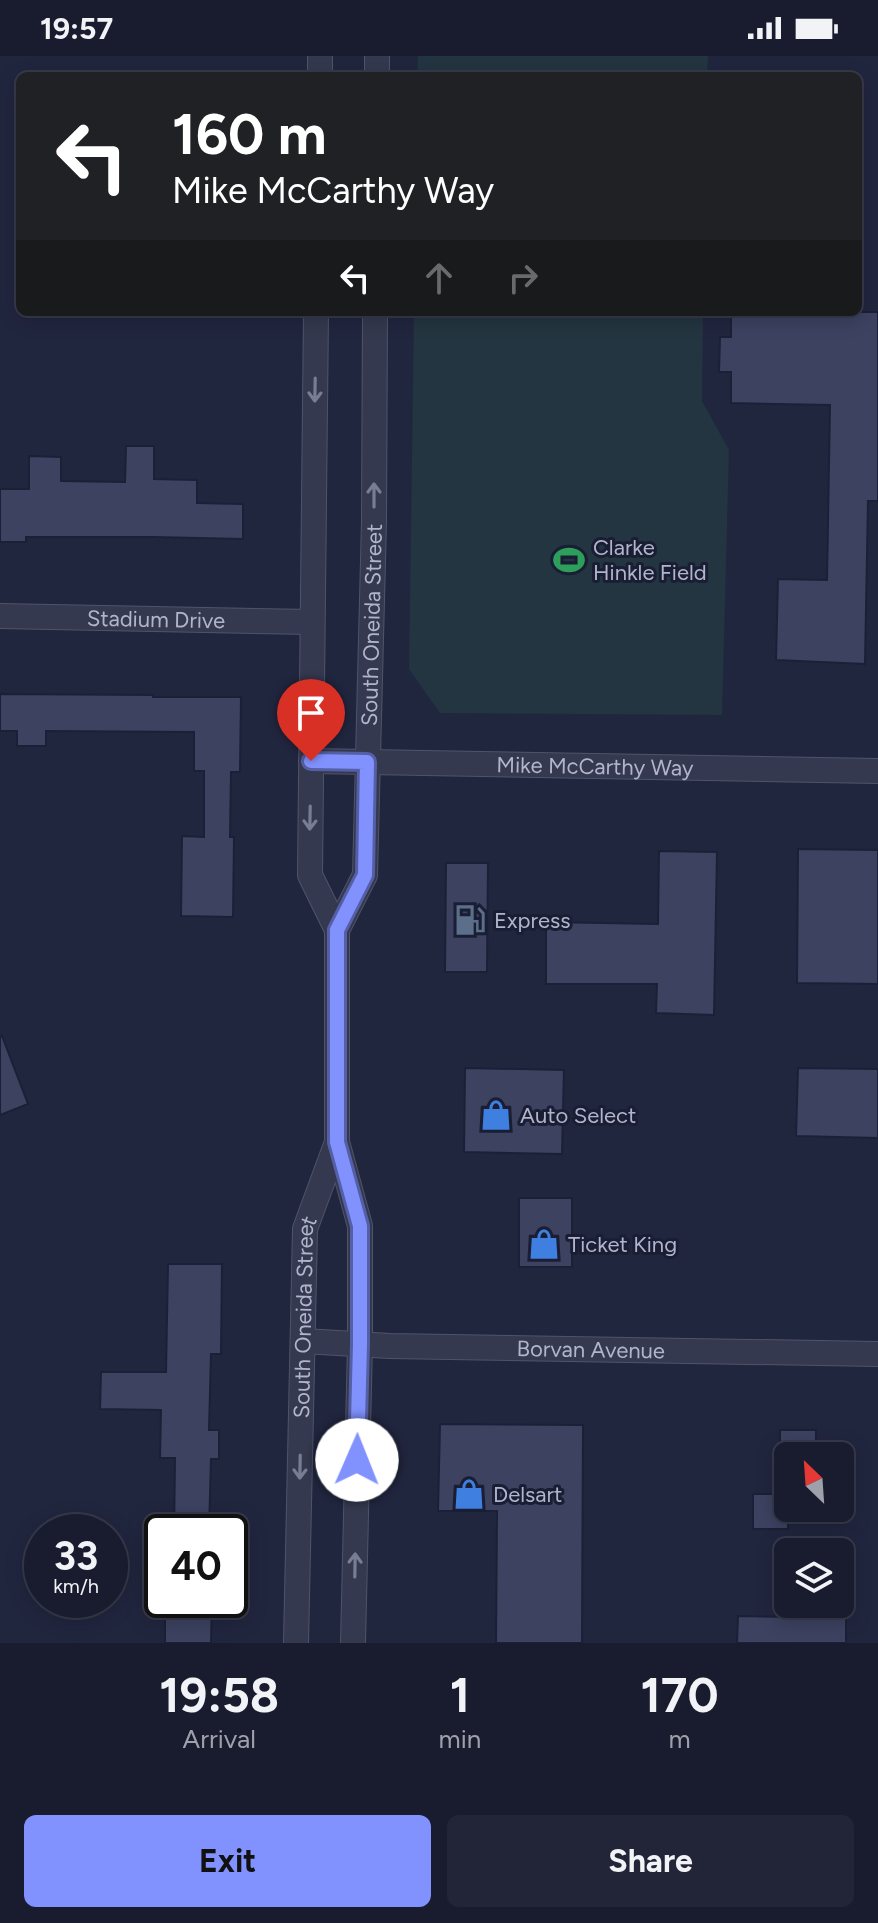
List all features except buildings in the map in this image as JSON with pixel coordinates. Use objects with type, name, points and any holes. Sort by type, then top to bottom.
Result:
[{"type":"street","name":"South Oneida Street","points":[[316,316],[310,875],[337,930],[337,1142],[360,1226],[353,1643]]},
{"type":"street","name":"South Oneida Street","points":[[337,930],[365,875],[374,521],[375,316]]},
{"type":"street","name":"Stadium Drive","points":[[0,616],[312,622]]},
{"type":"street","name":"Mike McCarthy Way","points":[[311,761],[878,771]]},
{"type":"street","name":"South Oneida Street","points":[[296,1643],[305,1229],[337,1142]]},
{"type":"street","name":"Borvan Avenue","points":[[303,1341],[878,1354]]},
{"type":"shaded area","points":[[418,56],[708,56],[707,72],[417,72]]},
{"type":"shaded area","name":"Clarke Hinkle Field","points":[[414,316],[703,316],[702,401],[729,450],[722,715],[440,713],[409,669]]},
{"type":"place","name":"Clarke Hinkle Field","points":[[569,560]]},
{"type":"place","name":"Express","points":[[470,920]]},
{"type":"place","name":"Auto Select","points":[[496,1115]]},
{"type":"place","name":"Ticket King","points":[[544,1244]]},
{"type":"place","name":"Delsart","points":[[469,1494]]},
{"type":"route","points":[[311,761],[367,762],[365,875],[337,930],[337,1142],[360,1226],[357,1460]]}]
